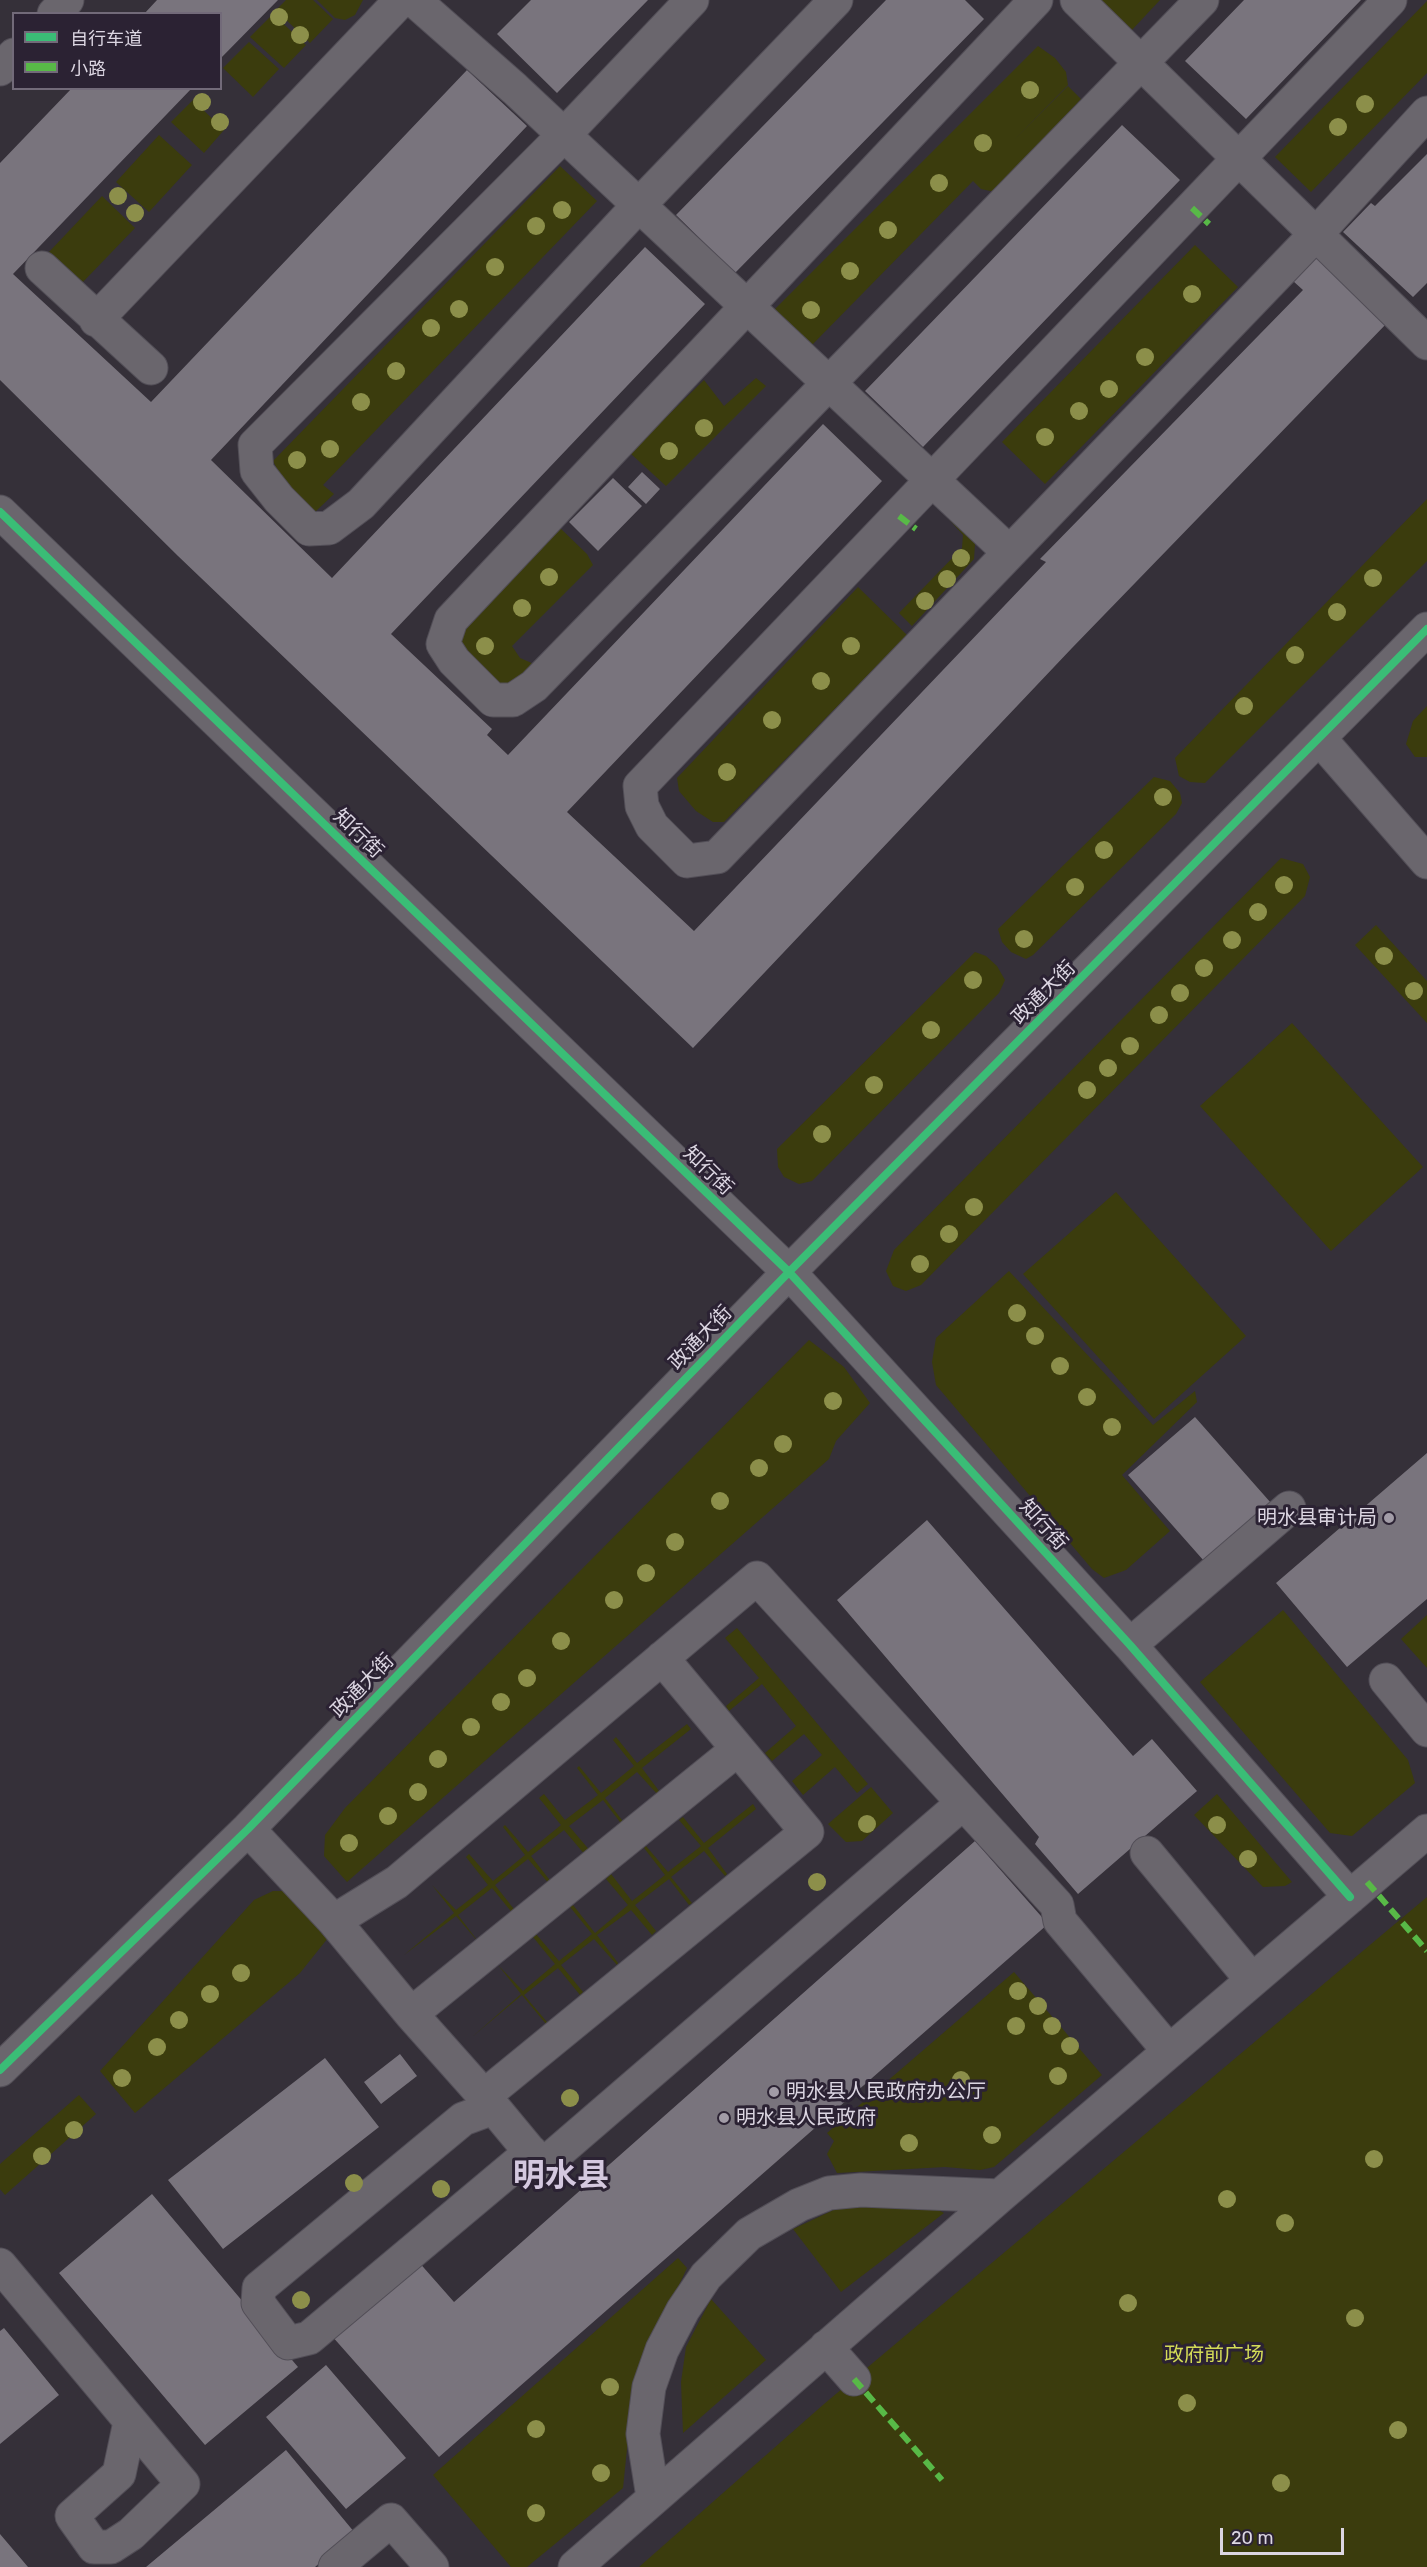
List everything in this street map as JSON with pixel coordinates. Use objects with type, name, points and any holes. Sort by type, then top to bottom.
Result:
[{"type":"street","points":[[56,12],[67,0]]},
{"type":"street","points":[[96,320],[401,0]]},
{"type":"street","points":[[414,0],[564,135],[1009,552]]},
{"type":"street","points":[[692,0],[564,135],[255,446],[257,471],[279,499],[309,529],[329,528],[361,504],[639,205],[836,0]]},
{"type":"street","points":[[1036,0],[451,620],[444,644],[454,661],[493,700],[513,700],[534,686],[1202,0]]},
{"type":"street","points":[[1077,0],[1427,343]]},
{"type":"street","points":[[1390,0],[640,786],[642,806],[652,826],[687,861],[717,857],[1316,234],[1427,113]]},
{"type":"street","points":[[0,69],[12,57]]},
{"type":"street","points":[[42,268],[96,320],[151,368]]},
{"type":"street","name":"知行街","points":[[0,512],[789,1272],[1130,1645],[1350,1897]]},
{"type":"street","name":"政通大街","points":[[0,2070],[248,1829],[789,1272],[1427,629]]},
{"type":"street","points":[[1320,739],[1427,862]]},
{"type":"street","points":[[1130,1645],[1288,1508]]},
{"type":"street","points":[[334,1921],[397,1881],[757,1578],[1057,1905],[1060,1921],[1169,2051]]},
{"type":"street","points":[[531,2152],[309,2338],[288,2343],[258,2303],[260,2288],[463,2119],[488,2102],[807,1832],[662,1658]]},
{"type":"street","points":[[1386,1680],[1427,1730]]},
{"type":"street","points":[[411,2014],[738,1749]]},
{"type":"street","points":[[248,1829],[334,1921],[542,2166],[963,1803]]},
{"type":"street","points":[[575,2567],[1000,2196],[1427,1831]]},
{"type":"street","points":[[1148,1853],[1252,1980]]},
{"type":"street","points":[[653,2497],[643,2434],[649,2388],[662,2350],[683,2310],[706,2276],[749,2234],[799,2205],[829,2193],[861,2190],[1000,2196]]},
{"type":"street","points":[[0,2265],[130,2422]]},
{"type":"street","points":[[826,2347],[854,2379]]},
{"type":"street","points":[[335,2567],[391,2520],[432,2567]]},
{"type":"green space","points":[[286,0],[313,0],[333,19],[310,43],[276,10]]},
{"type":"green space","points":[[317,0],[363,0],[355,15],[345,20],[335,18]]},
{"type":"green space","points":[[1101,0],[1160,0],[1131,31]]},
{"type":"green space","points":[[1427,1],[1427,73],[1311,192],[1275,157]]},
{"type":"green space","points":[[273,14],[306,45],[284,68],[250,37]]},
{"type":"green space","points":[[249,42],[279,69],[253,97],[223,68]]},
{"type":"green space","points":[[1038,46],[1055,58],[1066,72],[1068,85],[1014,140],[1068,86],[1081,99],[995,192],[981,189],[973,181],[809,348],[773,311]]},
{"type":"green space","points":[[193,100],[224,130],[204,153],[171,122]]},
{"type":"green space","points":[[159,135],[192,165],[149,212],[116,182]]},
{"type":"green space","points":[[560,166],[597,201],[323,485],[334,494],[315,512],[287,488],[273,461]]},
{"type":"green space","points":[[102,196],[135,228],[82,283],[49,252]]},
{"type":"green space","points":[[1195,245],[1238,287],[1045,484],[1002,442]]},
{"type":"green space","points":[[756,378],[766,386],[666,486],[630,453],[704,380],[724,406]]},
{"type":"green space","points":[[1427,499],[1427,561],[1205,783],[1190,782],[1179,776],[1175,758]]},
{"type":"green space","points":[[938,507],[970,532],[975,544],[974,559],[912,626],[899,613],[962,548],[963,535]]},
{"type":"green space","points":[[559,527],[587,554],[593,565],[512,646],[520,658],[534,664],[506,687],[488,685],[461,651],[457,633]]},
{"type":"green space","points":[[858,587],[907,635],[724,822],[713,822],[696,811],[679,791],[677,778]]},
{"type":"green space","points":[[1427,706],[1427,757],[1415,757],[1406,744],[1413,721]]},
{"type":"green space","points":[[1154,777],[1170,781],[1180,793],[1182,803],[1176,814],[1033,955],[1026,959],[1011,952],[1002,942],[998,929]]},
{"type":"green space","points":[[1281,858],[1303,864],[1310,877],[1305,896],[921,1285],[906,1291],[893,1286],[886,1271],[894,1250]]},
{"type":"green space","points":[[1376,925],[1427,981],[1427,1023],[1355,945]]},
{"type":"green space","points":[[975,952],[986,956],[997,966],[1005,980],[999,993],[812,1181],[799,1184],[784,1177],[778,1167],[777,1149]]},
{"type":"green space","points":[[1292,1023],[1423,1167],[1331,1251],[1200,1106]]},
{"type":"green space","points":[[1116,1192],[1246,1336],[1154,1419],[1023,1274]]},
{"type":"green space","points":[[1009,1271],[1153,1425],[1195,1391],[1197,1402],[1122,1475],[1170,1531],[1126,1570],[1104,1578],[1092,1569],[936,1385],[932,1362],[936,1338]]},
{"type":"green space","points":[[809,1340],[844,1367],[870,1403],[836,1441],[829,1459],[347,1882],[324,1856],[325,1835],[345,1808]]},
{"type":"green space","points":[[1283,1610],[1408,1760],[1415,1783],[1352,1836],[1330,1833],[1200,1682]]},
{"type":"green space","points":[[1427,1615],[1427,1668],[1401,1639]]},
{"type":"green space","points":[[737,1628],[868,1784],[857,1793],[835,1767],[803,1795],[792,1781],[822,1755],[804,1734],[772,1761],[765,1753],[796,1726],[762,1684],[729,1711],[726,1706],[759,1678],[725,1638]]},
{"type":"green space","points":[[687,1724],[691,1729],[642,1768],[662,1795],[659,1796],[637,1772],[605,1798],[625,1824],[623,1826],[603,1800],[569,1826],[591,1852],[586,1856],[564,1830],[531,1856],[552,1883],[550,1885],[528,1859],[495,1885],[517,1913],[514,1915],[492,1888],[458,1915],[480,1944],[456,1916],[404,1955],[454,1913],[432,1885],[456,1910],[488,1885],[466,1857],[469,1854],[493,1881],[525,1855],[503,1827],[505,1825],[528,1852],[561,1825],[539,1798],[544,1794],[565,1820],[598,1795],[577,1768],[579,1766],[601,1793],[634,1766],[613,1740],[616,1737],[637,1763]]},
{"type":"green space","points":[[871,1787],[893,1813],[862,1841],[846,1842],[828,1824]]},
{"type":"green space","points":[[1217,1794],[1292,1882],[1285,1886],[1263,1887],[1194,1815]]},
{"type":"green space","points":[[753,1804],[756,1809],[708,1848],[727,1874],[725,1876],[704,1851],[671,1877],[692,1903],[689,1905],[669,1879],[635,1905],[656,1931],[652,1935],[631,1910],[597,1935],[618,1963],[617,1965],[594,1939],[561,1965],[583,1992],[580,1995],[558,1968],[524,1995],[547,2022],[546,2024],[522,1995],[472,2037],[521,1994],[498,1965],[523,1991],[555,1964],[533,1937],[536,1934],[559,1961],[592,1934],[570,1907],[573,1905],[595,1933],[628,1905],[606,1879],[611,1874],[632,1901],[665,1875],[644,1848],[646,1846],[668,1872],[701,1846],[679,1820],[683,1817],[704,1843]]},
{"type":"green space","points":[[273,1891],[286,1891],[328,1938],[300,1973],[135,2113],[100,2071],[254,1900]]},
{"type":"green space","name":"政府前广场","points":[[1427,1897],[1427,2567],[639,2567],[824,2404]]},
{"type":"green space","points":[[1014,1972],[1102,2075],[994,2167],[980,2170],[945,2167],[837,2173],[827,2154],[834,2141],[827,2133]]},
{"type":"green space","points":[[79,2095],[96,2114],[5,2195],[0,2189],[0,2164]]},
{"type":"green space","points":[[925,2203],[944,2213],[841,2292],[793,2229],[840,2207]]},
{"type":"green space","points":[[678,2258],[687,2268],[653,2340],[627,2449],[623,2488],[527,2567],[511,2567],[433,2475]]},
{"type":"green space","points":[[711,2299],[766,2360],[683,2433],[681,2382],[686,2347]]},
{"type":"building","points":[[157,0],[278,0],[222,57],[222,12],[146,12]]},
{"type":"building","points":[[531,0],[648,0],[557,93],[497,34]]},
{"type":"building","points":[[886,0],[965,0],[984,19],[735,273],[676,215]]},
{"type":"building","points":[[1244,0],[1361,0],[1246,119],[1185,61]]},
{"type":"building","points":[[467,70],[527,126],[211,460],[332,578],[645,247],[705,304],[391,634],[492,729],[487,735],[508,755],[823,424],[882,481],[567,812],[694,931],[1046,562],[1040,559],[1303,290],[1293,281],[1319,254],[1389,321],[1072,648],[693,1048],[178,556],[0,380],[0,163],[70,90],[190,90],[13,274],[151,402]]},
{"type":"building","points":[[1122,125],[1180,180],[923,447],[865,391]]},
{"type":"building","points":[[1427,154],[1427,283],[1413,297],[1343,232],[1371,203],[1375,206]]},
{"type":"building","points":[[642,472],[660,489],[646,504],[628,487]]},
{"type":"building","points":[[613,478],[642,506],[598,551],[569,522]]},
{"type":"building","points":[[1195,1417],[1271,1503],[1204,1561],[1128,1475]]},
{"type":"building","name":"明水县审计局","points":[[1427,1453],[1427,1599],[1347,1667],[1276,1583]]},
{"type":"building","points":[[927,1520],[1133,1756],[1152,1739],[1197,1791],[1078,1894],[1035,1844],[1039,1837],[837,1600]]},
{"type":"building","name":"明水县人民政府办公厅","points":[[975,1841],[1048,1924],[439,2457],[331,2335],[417,2260],[454,2302]]},
{"type":"building","points":[[400,2054],[417,2076],[381,2104],[364,2082]]},
{"type":"building","points":[[325,2058],[379,2127],[223,2249],[168,2180]]},
{"type":"building","points":[[152,2194],[298,2367],[205,2445],[59,2273]]},
{"type":"building","points":[[4,2328],[59,2395],[0,2444],[0,2331]]},
{"type":"building","points":[[326,2365],[406,2458],[346,2509],[266,2417]]},
{"type":"building","points":[[286,2450],[355,2533],[315,2567],[146,2567]]},
{"type":"building","points":[[0,2534],[28,2567],[0,2567]]},
{"type":"marked path","points":[[1192,208],[1209,224]]},
{"type":"marked path","points":[[899,516],[916,529]]},
{"type":"marked path","points":[[1367,1882],[1427,1951]]},
{"type":"marked path","points":[[854,2379],[942,2480]]},
{"type":"cycle path","points":[[0,512],[789,1272],[1130,1645],[1350,1897]]},
{"type":"cycle path","points":[[0,2070],[248,1829],[789,1272],[1427,629]]},
{"type":"place","name":"明水县审计局","points":[[1389,1518]]},
{"type":"place","name":"明水县人民政府办公厅","points":[[774,2092]]},
{"type":"place","name":"明水县人民政府","points":[[724,2118]]},
{"type":"district","name":"明水县","points":[[561,2177]]}]
